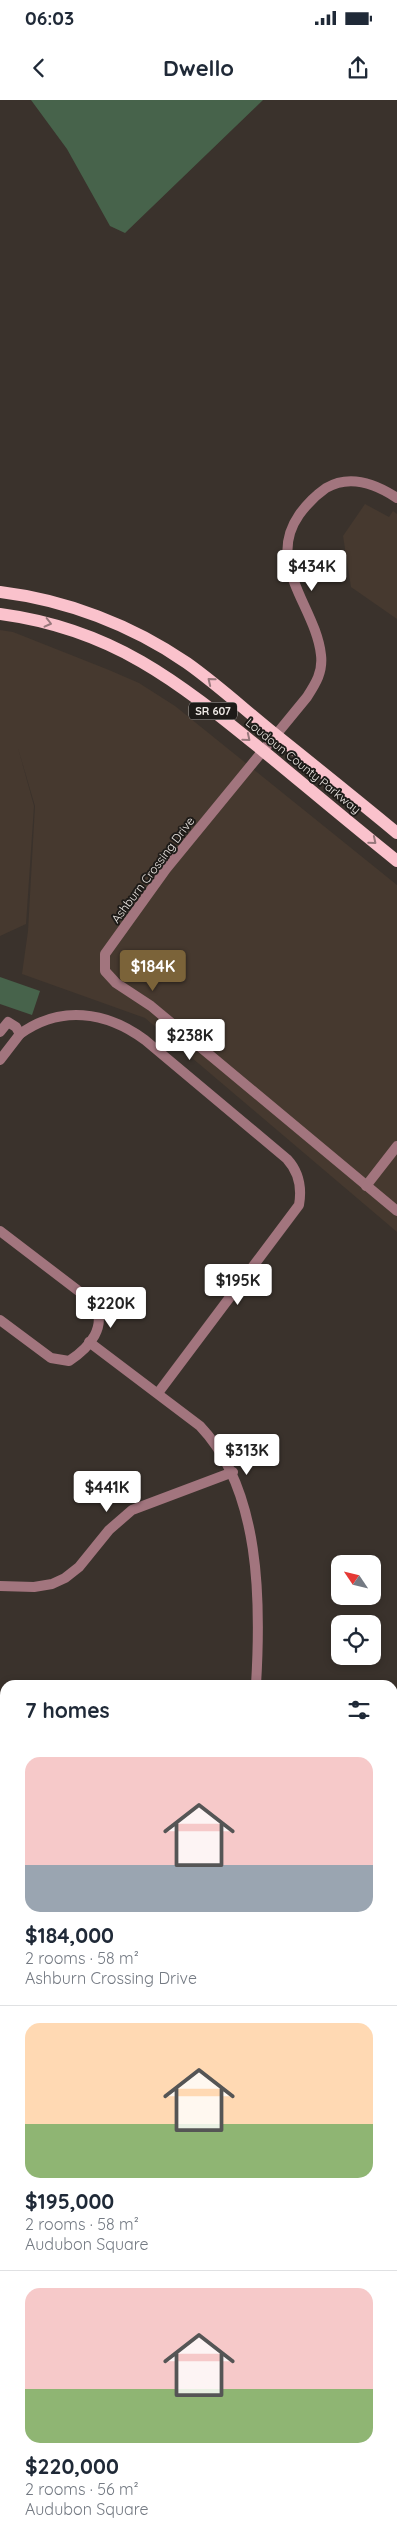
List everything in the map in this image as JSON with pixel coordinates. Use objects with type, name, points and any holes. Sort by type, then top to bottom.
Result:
[{"type":"main road","name":"Loudoun County Parkway","points":[[0,592],[37,598],[72,608],[141,636],[186,662],[397,833]]},
{"type":"main road","name":"Loudoun County Parkway","points":[[0,614],[69,629],[97,639],[144,662],[181,686],[397,861]]},
{"type":"street","points":[[262,750],[312,689],[322,664],[320,648],[288,562],[287,545],[291,528],[315,497],[338,483],[363,482],[397,498]]},
{"type":"street","name":"Ashburn Crossing Drive","points":[[262,750],[166,869],[105,954],[105,970],[116,983],[151,1006],[397,1211]]},
{"type":"street","points":[[0,1060],[20,1034],[43,1020],[74,1014],[95,1017],[123,1027],[140,1036],[293,1166],[299,1183],[299,1205],[158,1393]]},
{"type":"street","points":[[0,1032],[8,1022],[16,1027],[20,1034]]},
{"type":"street","points":[[366,1186],[397,1146]]},
{"type":"street","points":[[0,1231],[93,1302],[100,1318],[99,1325],[89,1342],[69,1362],[51,1358],[0,1320]]},
{"type":"street","points":[[89,1342],[200,1426],[220,1450],[233,1472],[249,1531],[255,1574],[258,1612],[256,1680]]},
{"type":"street","points":[[0,1586],[34,1587],[52,1584],[65,1578],[79,1568],[109,1530],[132,1510],[233,1472]]},
{"type":"shaded area","points":[[365,504],[389,517],[393,511],[397,514],[397,619],[351,587],[343,536]]},
{"type":"shaded area","points":[[0,630],[13,632],[139,683],[175,706],[397,885],[397,1232],[145,1018],[22,974],[28,931],[35,806],[18,748],[34,806],[26,924],[0,936]]},
{"type":"green space","points":[[31,100],[263,100],[125,233],[110,226],[67,149]]},
{"type":"green space","points":[[0,977],[40,991],[32,1015],[0,1004]]}]
